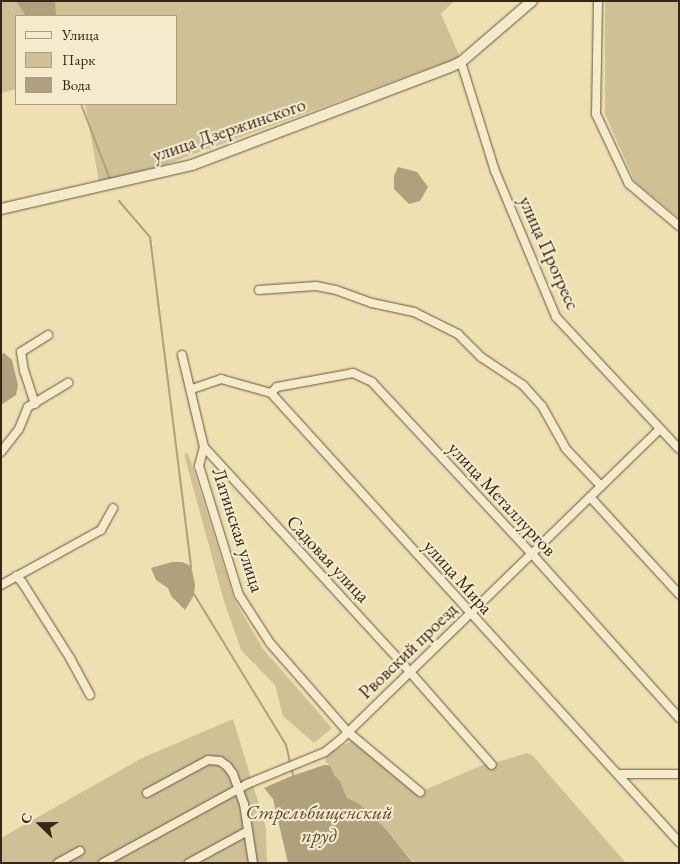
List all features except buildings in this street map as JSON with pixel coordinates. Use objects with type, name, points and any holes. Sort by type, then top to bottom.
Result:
[{"type":"street","name":"улица Дзержинского","points":[[1,209],[192,165],[461,62],[532,1]]},
{"type":"street","points":[[598,1],[596,114],[629,184],[679,226]]},
{"type":"street","name":"улица Прогресс","points":[[461,62],[495,171],[556,317],[679,449]]},
{"type":"street","points":[[259,290],[316,286],[336,290],[372,303],[414,312],[458,334],[481,357],[523,385],[542,406],[566,449],[601,486]]},
{"type":"street","points":[[34,404],[24,371],[21,352],[48,335]]},
{"type":"street","name":"Садовая улица","points":[[182,355],[192,389],[192,403],[204,447],[492,764]]},
{"type":"street","name":"улица Металлургов","points":[[271,393],[277,387],[353,373],[372,382],[532,554],[679,718]]},
{"type":"street","points":[[192,389],[221,379],[271,393]]},
{"type":"street","points":[[1,452],[19,429],[28,407],[68,383]]},
{"type":"street","name":"улица Мира","points":[[271,393],[679,842]]},
{"type":"street","name":"Рвовский проезд","points":[[103,863],[246,784],[325,752],[348,732],[660,429]]},
{"type":"street","name":"Латинская улица","points":[[204,447],[199,466],[239,595],[270,642],[348,732],[420,792]]},
{"type":"street","points":[[590,497],[679,594]]},
{"type":"street","points":[[1,585],[101,530],[113,508]]},
{"type":"street","points":[[16,576],[22,582],[70,658],[90,695]]},
{"type":"street","points":[[147,793],[208,760],[220,761],[227,766],[244,804],[253,863]]},
{"type":"street","points":[[618,774],[679,774]]},
{"type":"street","points":[[189,863],[248,831]]},
{"type":"street","points":[[58,863],[80,851]]},
{"type":"green space","points":[[1,1],[454,1],[441,14],[460,57],[159,167],[99,181],[85,105],[178,105],[178,15],[15,15],[15,89],[1,93]]},
{"type":"green space","points":[[605,1],[679,1],[679,218],[635,182],[605,114]]},
{"type":"green space","points":[[188,453],[234,599],[263,649],[332,728],[314,743],[283,716],[275,685],[241,650],[224,601],[184,454]]},
{"type":"green space","points":[[233,719],[266,828],[267,863],[1,863],[1,838],[142,758]]},
{"type":"green space","points":[[353,740],[418,793],[487,763],[494,763],[527,753],[533,756],[626,863],[414,863],[385,828],[358,803],[347,798],[340,781],[334,776],[330,765],[325,762],[326,755]]},
{"type":"water","points":[[16,1],[55,1],[56,15],[25,15]]},
{"type":"water","points":[[398,167],[417,172],[428,187],[420,201],[409,204],[394,189],[394,176]]},
{"type":"water","points":[[4,353],[12,360],[18,385],[16,395],[1,405],[1,354]]},
{"type":"water","points":[[172,562],[182,562],[191,566],[195,584],[194,595],[185,610],[171,596],[168,588],[156,580],[151,568]]},
{"type":"water","name":"Стрельбищенский пруд","points":[[324,765],[330,765],[334,775],[340,781],[347,798],[358,803],[385,828],[413,863],[288,863],[273,799],[264,788]]},
{"type":"waterway","points":[[81,105],[110,179]]},
{"type":"waterway","points":[[119,201],[150,237],[191,567]]},
{"type":"waterway","points":[[194,594],[286,745],[290,763]]},
{"type":"waterway","points":[[291,768],[294,778]]}]
